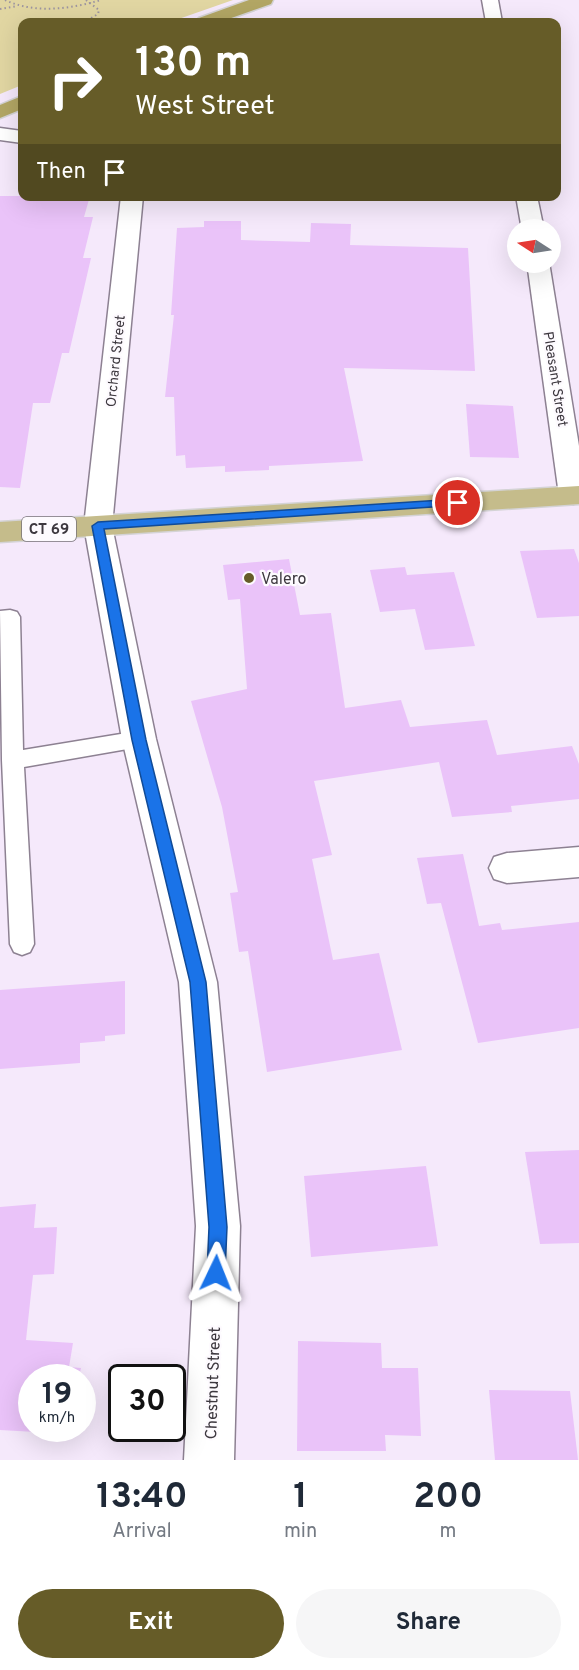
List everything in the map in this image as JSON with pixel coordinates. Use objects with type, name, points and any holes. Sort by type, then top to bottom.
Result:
[{"type":"highway","points":[[216,18],[265,0]]},
{"type":"highway","points":[[0,112],[18,104]]},
{"type":"main road","name":"CT 69","points":[[0,532],[576,495]]},
{"type":"street","points":[[490,0],[493,18]]},
{"type":"street","points":[[0,134],[18,136]]},
{"type":"street","name":"Orchard Street","points":[[98,526],[131,201]]},
{"type":"street","points":[[527,201],[531,219]]},
{"type":"street","name":"Pleasant Street","points":[[540,273],[576,495]]},
{"type":"street","name":"Chestnut Street","points":[[98,526],[139,740],[198,982],[218,1227],[208,1460]]},
{"type":"street","points":[[507,868],[579,862]]},
{"type":"lane","points":[[0,618],[10,617],[13,760],[22,944]]},
{"type":"lane","points":[[13,760],[139,740]]},
{"type":"path","points":[[5,0],[20,6]]},
{"type":"path","points":[[86,0],[99,10],[98,14],[91,18]]},
{"type":"path","points":[[0,9],[20,6],[68,8],[101,0]]},
{"type":"shaded area","points":[[0,0],[233,0],[181,18],[18,18],[18,87],[0,94]]},
{"type":"building","points":[[0,196],[18,196],[18,201],[89,201],[84,217],[93,217],[83,258],[91,258],[69,353],[62,353],[50,403],[33,403],[20,488],[0,487]]},
{"type":"building","points":[[204,221],[241,221],[241,240],[310,242],[311,223],[351,224],[350,245],[468,248],[475,371],[344,368],[363,461],[269,466],[269,470],[225,472],[225,466],[186,468],[185,455],[176,456],[174,397],[165,397],[174,315],[171,315],[177,228],[204,227]]},
{"type":"building","points":[[466,404],[513,406],[519,458],[470,457]]},
{"type":"building","points":[[574,549],[579,563],[579,616],[537,618],[520,551]]},
{"type":"building","points":[[289,559],[300,615],[331,613],[345,708],[401,700],[410,727],[487,720],[497,755],[572,746],[579,764],[579,799],[511,806],[512,812],[452,817],[439,762],[314,781],[332,855],[312,859],[333,960],[379,953],[402,1050],[267,1072],[248,951],[239,952],[230,893],[238,892],[222,807],[191,701],[247,689],[240,599],[228,600],[223,565]]},
{"type":"building","points":[[405,567],[407,575],[454,572],[475,646],[425,650],[415,609],[380,612],[370,570]]},
{"type":"building","points":[[463,854],[479,926],[500,923],[502,930],[579,922],[579,1028],[478,1043],[441,903],[427,904],[417,858]]},
{"type":"building","points":[[125,981],[125,1034],[105,1036],[105,1041],[80,1043],[80,1063],[0,1069],[0,990]]},
{"type":"building","points":[[579,1150],[579,1243],[540,1244],[525,1152]]},
{"type":"building","points":[[426,1166],[438,1246],[311,1257],[304,1176]]},
{"type":"building","points":[[36,1204],[34,1228],[57,1227],[54,1274],[33,1275],[26,1340],[73,1343],[70,1364],[18,1364],[18,1431],[0,1430],[0,1207]]},
{"type":"building","points":[[298,1341],[381,1343],[382,1368],[418,1368],[421,1436],[385,1435],[386,1451],[297,1451]]},
{"type":"building","points":[[489,1390],[570,1391],[578,1460],[495,1460]]},
{"type":"place","name":"Valero","points":[[249,578]]},
{"type":"route","points":[[216,1273],[218,1227],[198,982],[139,740],[98,526],[458,503]]}]
